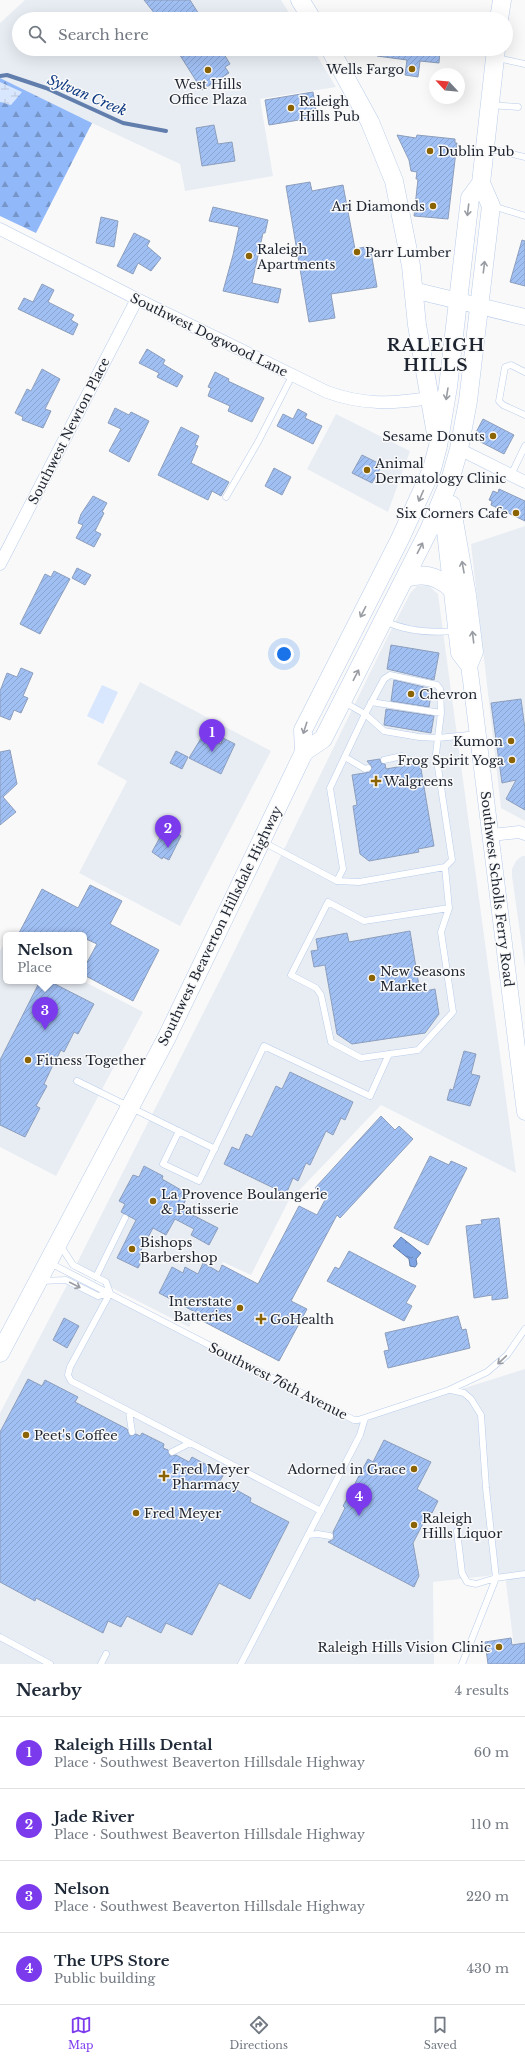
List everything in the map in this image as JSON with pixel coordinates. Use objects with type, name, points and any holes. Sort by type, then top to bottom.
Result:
[{"type":"main road","points":[[300,0],[308,12]]},
{"type":"main road","points":[[500,12],[502,0]]},
{"type":"main road","name":"Southwest Scholls Ferry Road","points":[[334,56],[361,103],[390,169],[402,217],[417,325],[446,492],[444,523],[450,588],[459,653],[468,666],[478,734],[525,1112]]},
{"type":"main road","name":"Southwest Beaverton Hillsdale Highway","points":[[0,1353],[131,1107],[219,930],[304,752],[303,730],[414,512],[432,469],[438,446],[448,388],[470,198],[481,182],[495,56]]},
{"type":"main road","name":"Southwest Beaverton Hillsdale Highway","points":[[304,752],[323,739],[405,578],[446,492],[458,449],[468,401],[480,306],[491,206],[481,182]]},
{"type":"main road","points":[[413,290],[525,317]]},
{"type":"main road","name":"Southwest Scholls Ferry Road","points":[[446,492],[452,505],[468,595],[475,652],[468,666]]},
{"type":"main road","points":[[405,578],[418,575],[431,575],[441,580],[450,588]]},
{"type":"street","name":"Southwest Dogwood Lane","points":[[0,229],[137,299],[327,392],[357,401],[385,403],[429,398]]},
{"type":"street","name":"Southwest Newton Place","points":[[0,564],[137,299]]},
{"type":"street","points":[[458,449],[525,482]]},
{"type":"street","points":[[491,835],[519,832],[525,834]]},
{"type":"lane","points":[[503,56],[525,64]]},
{"type":"lane","points":[[490,104],[518,107]]},
{"type":"lane","points":[[485,148],[525,157]]},
{"type":"lane","points":[[491,206],[525,216]]},
{"type":"lane","points":[[525,372],[511,365],[505,367],[499,401],[503,405],[525,415]]},
{"type":"lane","points":[[226,497],[258,442],[292,376]]},
{"type":"lane","points":[[511,475],[525,446]]},
{"type":"lane","points":[[384,620],[399,628],[435,633],[456,631]]},
{"type":"lane","points":[[262,841],[338,881],[359,882],[446,867],[452,860],[436,754],[441,713],[440,689],[437,685],[390,675],[384,679],[371,702],[330,788],[343,869],[338,881]]},
{"type":"lane","points":[[342,702],[365,714],[384,731],[419,737],[438,738],[478,734]]},
{"type":"lane","points":[[371,702],[441,713]]},
{"type":"lane","points":[[384,760],[402,756],[408,759]]},
{"type":"lane","points":[[345,757],[360,764],[365,769],[368,766]]},
{"type":"lane","points":[[446,867],[449,908],[441,932],[452,1012],[418,1050],[361,1058],[331,1042],[321,995],[316,988],[291,975],[328,902],[364,921],[449,908]]},
{"type":"lane","points":[[179,1131],[163,1164],[199,1181],[264,1046],[370,1096],[389,1054]]},
{"type":"lane","points":[[77,1081],[214,1149]]},
{"type":"lane","points":[[96,1277],[125,1218]]},
{"type":"lane","name":"Southwest 76th Avenue","points":[[59,1243],[73,1265],[106,1282],[110,1293]]},
{"type":"lane","name":"Southwest 76th Avenue","points":[[48,1262],[354,1420],[365,1418],[449,1390],[487,1372],[507,1355],[525,1329]]},
{"type":"lane","name":"Southwest 76th Avenue","points":[[38,1281],[66,1280],[98,1296],[110,1293]]},
{"type":"lane","points":[[110,1293],[70,1367],[68,1375],[71,1381],[321,1511]]},
{"type":"lane","points":[[449,1390],[464,1393],[477,1406],[481,1415],[486,1488],[496,1578],[462,1664]]},
{"type":"lane","points":[[129,1412],[132,1432]]},
{"type":"lane","points":[[241,1664],[360,1435],[365,1418]]},
{"type":"lane","points":[[172,1452],[190,1443]]},
{"type":"lane","points":[[457,1531],[462,1572],[467,1582],[476,1584],[496,1578],[525,1574]]},
{"type":"lane","points":[[308,1535],[318,1534],[330,1536]]},
{"type":"lane","points":[[0,1637],[50,1664]]},
{"type":"lane","points":[[100,1664],[106,1654]]},
{"type":"shaded area","name":"West Hills Office Plaza","points":[[25,0],[281,0],[289,12],[12,12],[12,56],[317,56],[336,87],[260,99],[273,176],[185,191],[180,164],[0,78],[0,23]]},
{"type":"shaded area","points":[[336,414],[410,451],[388,512],[307,469]]},
{"type":"shaded area","points":[[525,526],[525,821],[501,808],[471,544]]},
{"type":"shaded area","points":[[428,585],[438,594],[516,1173],[381,1105],[288,1202],[251,1275],[223,1262],[189,1327],[110,1287],[76,1265],[227,966],[387,638],[411,592],[417,586]]},
{"type":"shaded area","points":[[140,682],[271,751],[180,926],[79,873],[127,781],[97,764]]},
{"type":"shaded area","points":[[522,856],[525,856],[525,968],[512,876],[512,869],[516,861]]},
{"type":"shaded area","points":[[3,946],[3,984],[87,983],[143,1012],[56,1176],[0,1147],[0,951]]},
{"type":"shaded area","points":[[67,1285],[97,1299],[112,1298],[353,1423],[525,1369],[525,1664],[516,1664],[505,1574],[433,1582],[434,1664],[0,1664],[0,1413]]},
{"type":"green space","points":[[0,78],[92,123],[36,233],[0,216]]},
{"type":"green space","points":[[0,82],[22,92],[11,105],[0,102]]},
{"type":"green space","points":[[102,685],[118,692],[103,724],[87,716]]},
{"type":"water","points":[[401,1237],[421,1253],[416,1259],[417,1264],[415,1267],[410,1266],[409,1259],[393,1246]]},
{"type":"building","points":[[144,0],[190,0],[198,12],[153,12]]},
{"type":"building","name":"West Hills Office Plaza","points":[[180,56],[225,56],[230,64],[225,67],[229,73],[202,90]]},
{"type":"building","points":[[377,56],[440,56],[439,63],[420,61],[418,77],[405,75],[407,60]]},
{"type":"building","name":"Raleigh Hills Pub","points":[[313,92],[317,117],[269,125],[265,100]]},
{"type":"building","points":[[214,125],[218,144],[232,142],[235,161],[202,166],[196,128]]},
{"type":"building","name":"Dublin Pub","points":[[397,135],[416,138],[417,135],[455,139],[455,143],[457,143],[448,219],[414,216],[418,179],[416,179],[417,172],[411,171],[409,160]]},
{"type":"building","name":"Parr Lumber","points":[[310,182],[312,191],[343,185],[355,249],[370,246],[377,287],[331,294],[335,318],[309,322],[286,186]]},
{"type":"building","name":"Raleigh Apartments","points":[[213,207],[268,220],[265,233],[263,233],[252,283],[281,289],[278,303],[223,291],[239,227],[209,221]]},
{"type":"building","points":[[101,217],[118,221],[114,247],[96,243]]},
{"type":"building","points":[[134,233],[150,241],[147,246],[161,258],[151,271],[138,263],[133,274],[117,266]]},
{"type":"building","points":[[522,240],[525,241],[525,286],[510,282]]},
{"type":"building","points":[[42,284],[54,290],[48,302],[74,315],[71,320],[78,324],[73,335],[18,309],[24,298],[33,302]]},
{"type":"building","points":[[147,349],[165,360],[163,364],[183,376],[177,387],[157,377],[159,373],[139,363]]},
{"type":"building","points":[[42,369],[60,379],[45,409],[51,411],[43,428],[22,420],[23,417],[15,413],[27,389],[31,391]]},
{"type":"building","points":[[215,372],[229,379],[228,381],[264,398],[252,422],[228,411],[230,406],[208,396],[211,388],[208,387]]},
{"type":"building","points":[[115,408],[129,415],[131,412],[149,421],[129,462],[109,451],[121,429],[108,423]]},
{"type":"building","points":[[298,409],[307,414],[305,418],[322,426],[313,444],[277,426],[283,414],[293,419]]},
{"type":"building","name":"Sesame Donuts","points":[[483,419],[514,435],[504,454],[473,438]]},
{"type":"building","points":[[181,427],[199,436],[195,445],[198,446],[191,463],[229,482],[221,496],[212,491],[208,500],[158,475]]},
{"type":"building","name":"Animal Dermatology Clinic","points":[[362,455],[382,465],[372,483],[352,473]]},
{"type":"building","points":[[274,468],[291,477],[282,495],[265,486]]},
{"type":"building","name":"Six Corners Cafe","points":[[499,489],[525,501],[525,521],[491,505],[492,501],[489,500],[493,491],[498,493]]},
{"type":"building","points":[[93,496],[107,503],[95,531],[101,534],[94,547],[76,538],[83,525],[78,523],[81,514]]},
{"type":"building","points":[[77,568],[91,575],[85,585],[72,578]]},
{"type":"building","points":[[54,571],[70,579],[40,634],[20,624],[45,574],[51,577]]},
{"type":"building","points":[[391,645],[439,653],[434,680],[387,669]]},
{"type":"building","points":[[21,668],[33,673],[23,696],[28,698],[21,713],[14,710],[10,720],[0,716],[0,691],[7,673],[17,677]]},
{"type":"building","name":"Chevron","points":[[394,680],[432,689],[429,707],[391,701]]},
{"type":"building","points":[[521,699],[525,729],[525,810],[506,799],[516,780],[502,783],[491,703]]},
{"type":"building","points":[[386,709],[434,716],[431,733],[384,725]]},
{"type":"building","points":[[203,735],[221,744],[223,738],[235,744],[221,774],[189,758]]},
{"type":"building","points":[[10,750],[17,784],[3,797],[16,812],[0,825],[0,752]]},
{"type":"building","points":[[176,751],[188,757],[182,769],[170,763]]},
{"type":"building","name":"Walgreens","points":[[380,759],[381,763],[385,764],[386,769],[420,763],[434,846],[418,849],[419,852],[369,861],[360,854],[353,806],[357,805],[352,775],[370,772],[372,767],[367,761]]},
{"type":"building","points":[[169,825],[178,830],[177,833],[181,836],[169,860],[163,857],[162,859],[152,852],[165,828],[167,829]]},
{"type":"building","points":[[90,885],[122,901],[110,924],[159,950],[133,1001],[87,977],[87,962],[97,944],[87,939],[87,932],[20,932],[42,889],[78,908]]},
{"type":"building","name":"New Seasons Market","points":[[410,931],[420,992],[435,989],[439,1014],[425,1033],[352,1044],[337,1034],[325,965],[314,967],[311,951],[318,950],[316,939],[347,933],[349,942]]},
{"type":"building","points":[[38,984],[55,984],[94,1004],[78,1034],[74,1032],[64,1052],[61,1050],[52,1067],[44,1084],[47,1086],[36,1106],[40,1108],[25,1137],[0,1125],[0,1060]]},
{"type":"building","points":[[464,1051],[476,1054],[471,1074],[480,1076],[470,1106],[447,1100],[450,1089],[453,1090]]},
{"type":"building","points":[[290,1072],[353,1102],[345,1120],[341,1118],[333,1135],[326,1131],[310,1165],[306,1163],[298,1181],[293,1178],[286,1194],[224,1164],[232,1147],[239,1150],[246,1134],[252,1137],[276,1086],[282,1089]]},
{"type":"building","points":[[381,1116],[395,1130],[399,1126],[413,1139],[340,1218],[337,1215],[291,1301],[307,1309],[279,1361],[195,1317],[197,1313],[159,1293],[172,1267],[183,1273],[185,1267],[198,1274],[203,1263],[219,1272],[222,1265],[258,1284],[299,1206],[317,1215],[326,1198],[315,1188]]},
{"type":"building","points":[[430,1156],[449,1165],[451,1161],[467,1168],[428,1245],[394,1228]]},
{"type":"building","name":"La Provence Boulangerie & Patisserie","points":[[144,1166],[163,1176],[162,1179],[188,1194],[183,1206],[189,1208],[187,1212],[218,1228],[209,1245],[191,1235],[194,1229],[175,1219],[166,1235],[153,1228],[139,1254],[144,1256],[138,1268],[117,1258],[136,1220],[121,1212],[125,1204],[119,1201],[133,1175],[139,1177]]},
{"type":"building","points":[[499,1218],[508,1298],[492,1300],[492,1295],[474,1298],[466,1226],[482,1224],[481,1220]]},
{"type":"building","points":[[349,1251],[416,1286],[406,1303],[412,1306],[404,1321],[327,1281],[335,1267],[339,1269]]},
{"type":"building","points":[[458,1316],[462,1330],[466,1329],[470,1348],[388,1368],[384,1351],[389,1350],[385,1333]]},
{"type":"building","points":[[64,1318],[79,1326],[67,1348],[53,1340]]},
{"type":"building","name":"Fred Meyer","points":[[28,1379],[42,1386],[45,1380],[78,1397],[75,1402],[127,1429],[130,1436],[136,1434],[140,1436],[142,1433],[164,1444],[163,1448],[168,1450],[170,1456],[176,1455],[189,1462],[192,1457],[224,1474],[220,1481],[251,1498],[250,1502],[289,1522],[250,1599],[219,1583],[192,1635],[166,1623],[161,1633],[127,1616],[121,1627],[108,1621],[103,1633],[36,1598],[35,1601],[0,1582],[0,1432]]},
{"type":"building","points":[[384,1440],[431,1462],[417,1489],[438,1501],[432,1513],[429,1512],[413,1543],[419,1576],[414,1587],[328,1542],[334,1539],[333,1532],[345,1508],[343,1506],[368,1459],[373,1462]]},
{"type":"building","points":[[511,1638],[512,1645],[525,1643],[525,1664],[488,1664],[485,1642]]},
{"type":"waterway","name":"Sylvan Creek","points":[[0,76],[7,75],[46,88],[123,123],[166,131]]},
{"type":"place","name":"Wells Fargo","points":[[412,69]]},
{"type":"place","name":"West Hills Office Plaza","points":[[208,70]]},
{"type":"place","name":"Raleigh Hills Pub","points":[[291,108]]},
{"type":"place","name":"Dublin Pub","points":[[430,151]]},
{"type":"place","name":"Ari Diamonds","points":[[433,206]]},
{"type":"place","name":"Parr Lumber","points":[[357,252]]},
{"type":"place","name":"Raleigh Apartments","points":[[249,256]]},
{"type":"place","name":"Sesame Donuts","points":[[493,436]]},
{"type":"place","name":"Animal Dermatology Clinic","points":[[367,470]]},
{"type":"place","name":"Six Corners Cafe","points":[[516,513]]},
{"type":"place","name":"Chevron","points":[[411,694]]},
{"type":"place","name":"Kumon","points":[[511,741]]},
{"type":"place","name":"Raleigh Hills Dental","points":[[212,752]]},
{"type":"place","name":"Frog Spirit Yoga","points":[[512,760]]},
{"type":"place","name":"Walgreens","points":[[376,781]]},
{"type":"place","name":"Jade River","points":[[168,848]]},
{"type":"place","name":"New Seasons Market","points":[[372,978]]},
{"type":"place","name":"Nelson","points":[[45,1030]]},
{"type":"place","name":"Fitness Together","points":[[28,1060]]},
{"type":"place","name":"La Provence Boulangerie & Patisserie","points":[[153,1201]]},
{"type":"place","name":"Bishops Barbershop","points":[[132,1249]]},
{"type":"place","name":"Interstate Batteries","points":[[240,1308]]},
{"type":"place","name":"GoHealth","points":[[261,1319]]},
{"type":"place","name":"Peet's Coffee","points":[[26,1435]]},
{"type":"place","name":"Adorned in Grace","points":[[414,1469]]},
{"type":"place","name":"Fred Meyer Pharmacy","points":[[164,1476]]},
{"type":"place","name":"Fred Meyer","points":[[136,1513]]},
{"type":"place","name":"The UPS Store","points":[[359,1516]]},
{"type":"place","name":"Raleigh Hills Liquor","points":[[414,1525]]},
{"type":"place","name":"Raleigh Hills Vision Clinic","points":[[499,1647]]},
{"type":"district","name":"RALEIGH HILLS","points":[[436,355]]}]
